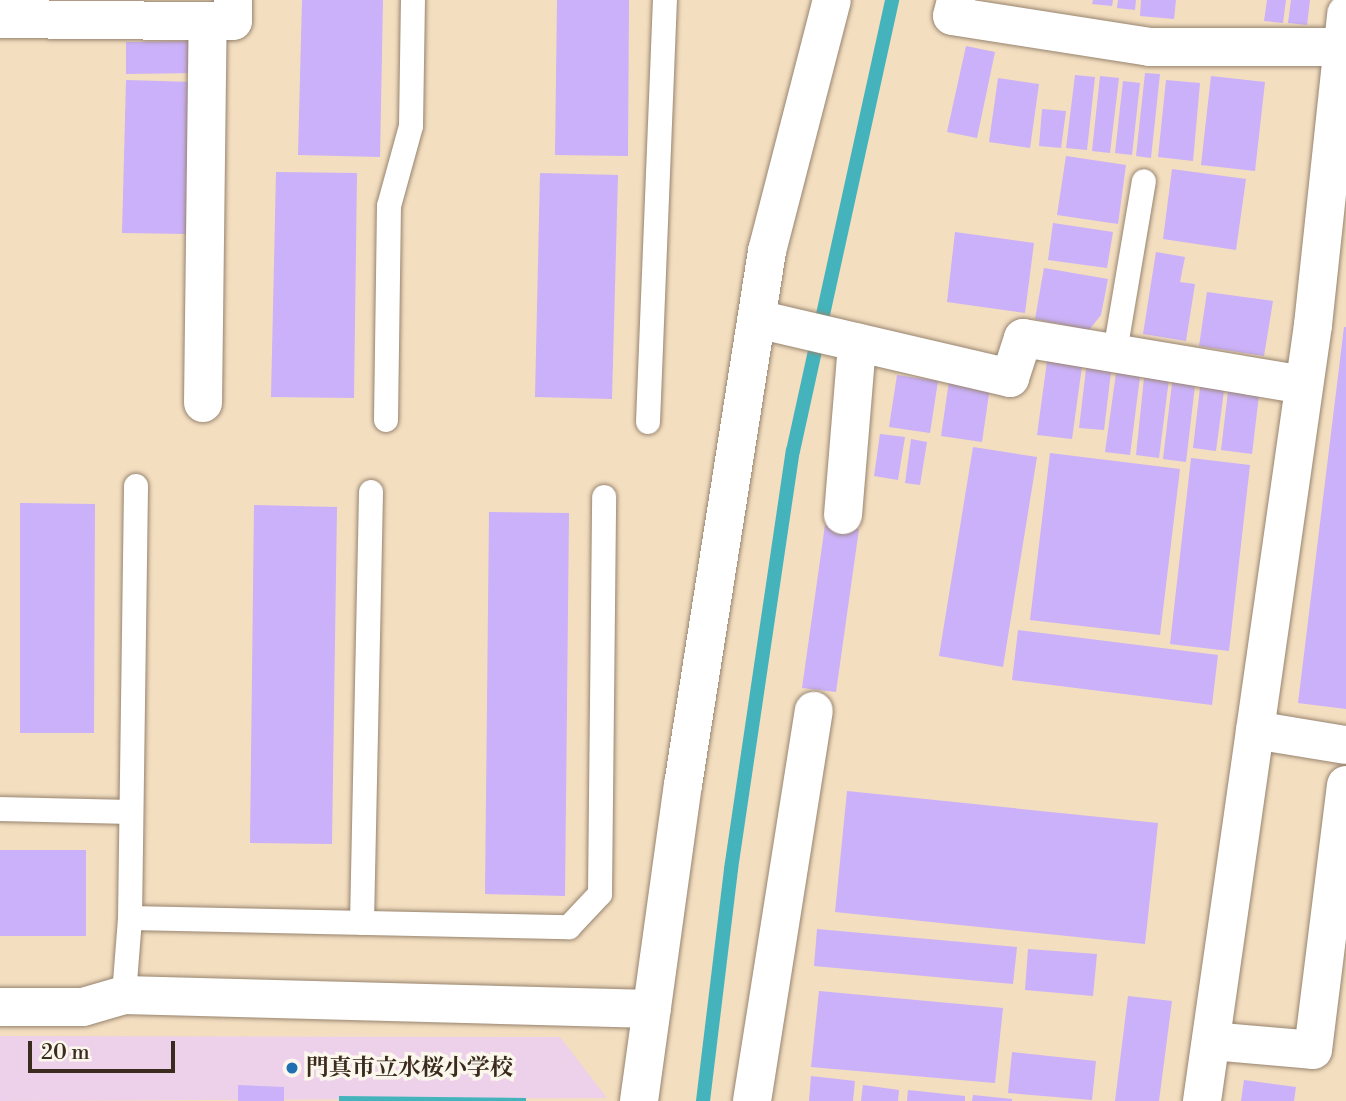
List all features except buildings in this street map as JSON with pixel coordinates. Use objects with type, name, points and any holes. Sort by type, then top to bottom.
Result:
[{"type":"street","points":[[639,1101],[767,251],[832,0]]},
{"type":"street","points":[[956,0],[952,16],[1149,47],[1344,30],[1338,144],[1202,1101]]},
{"type":"street","points":[[0,19],[221,11],[203,403]]},
{"type":"street","points":[[757,319],[1010,378],[1023,338],[1304,385]]},
{"type":"street","points":[[843,515],[857,343]]},
{"type":"street","points":[[752,1101],[814,711]]},
{"type":"street","points":[[1255,730],[1346,745]]},
{"type":"street","points":[[1211,1041],[1313,1051],[1346,785]]},
{"type":"street","points":[[0,1007],[83,1007],[124,995],[652,1009]]},
{"type":"lane","points":[[386,420],[389,206],[411,126],[413,0]]},
{"type":"lane","points":[[648,422],[666,0]]},
{"type":"lane","points":[[1115,352],[1144,181]]},
{"type":"lane","points":[[124,995],[130,918],[136,486]]},
{"type":"lane","points":[[362,923],[371,492]]},
{"type":"lane","points":[[130,918],[569,927],[600,894],[604,497]]},
{"type":"lane","points":[[0,809],[131,812]]},
{"type":"shaded area","name":"門真市立水桜小学校","points":[[0,1036],[560,1037],[607,1098],[0,1101]]},
{"type":"water","points":[[339,1096],[526,1098],[526,1101],[339,1101]]},
{"type":"waterway","points":[[703,1101],[731,869],[793,451],[892,0]]},
{"type":"place","name":"門真市立水桜小学校","points":[[292,1068]]}]
